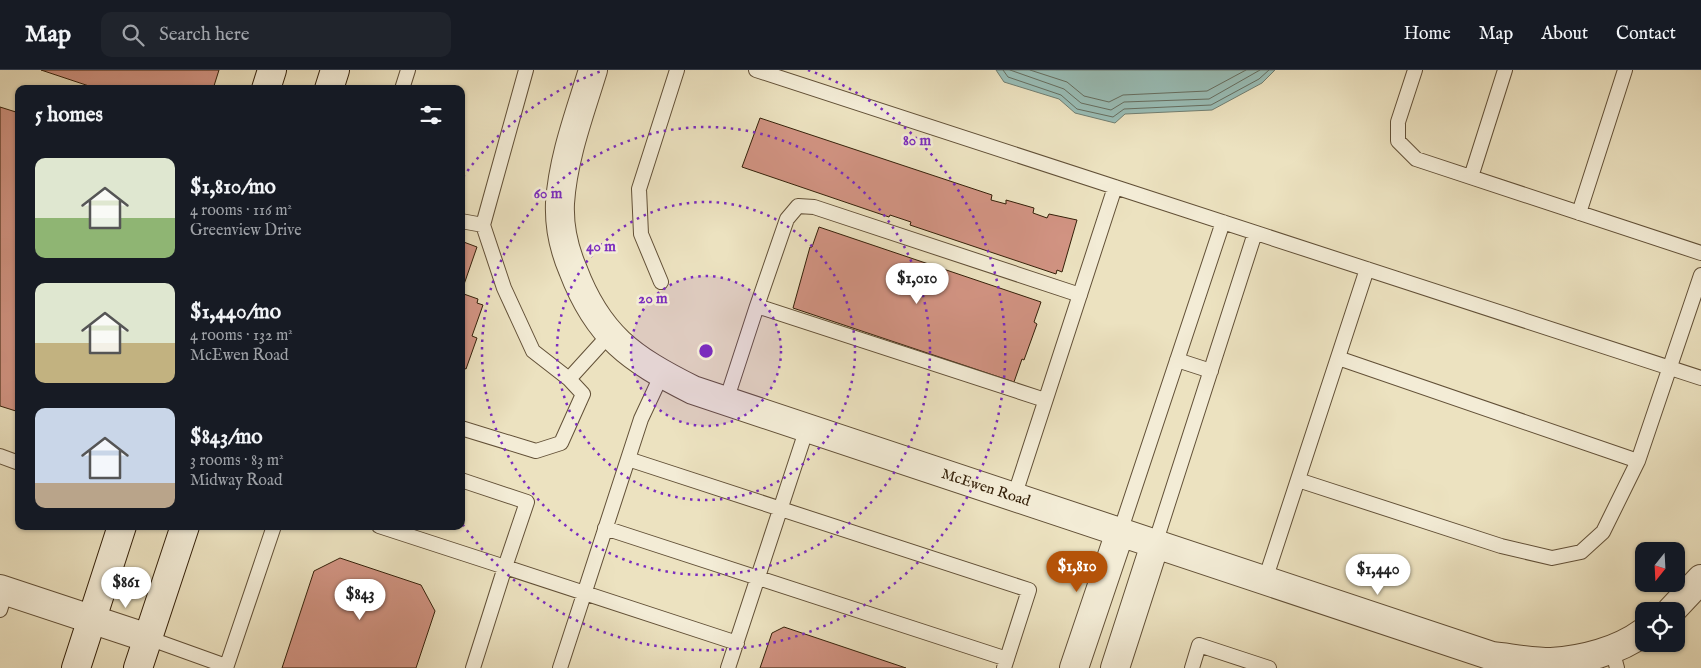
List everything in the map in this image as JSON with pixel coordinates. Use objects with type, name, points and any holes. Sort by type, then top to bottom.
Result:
[{"type":"street","points":[[267,85],[272,70]]},
{"type":"street","points":[[330,85],[335,70]]},
{"type":"street","name":"McEwen Road","points":[[593,70],[567,158],[560,204],[564,246],[583,297],[609,335],[635,358],[662,374],[693,390],[1265,580],[1472,659],[1492,656],[1550,662],[1589,656],[1614,659],[1635,640]]},
{"type":"street","points":[[76,668],[121,530]]},
{"type":"street","points":[[138,668],[184,530]]},
{"type":"street","points":[[1074,668],[1120,532]]},
{"type":"street","points":[[1115,668],[1155,544]]},
{"type":"street","points":[[1679,602],[1701,579]]},
{"type":"street","points":[[2,597],[92,620],[148,638]]},
{"type":"lane","points":[[403,85],[408,70]]},
{"type":"lane","points":[[465,429],[536,451],[561,442],[583,394],[533,351],[504,288],[483,225],[526,70]]},
{"type":"lane","points":[[661,282],[641,234],[639,189],[677,70]]},
{"type":"lane","points":[[1415,70],[1398,122],[1398,141],[1416,159],[1701,253]]},
{"type":"lane","points":[[1471,178],[1505,70]]},
{"type":"lane","points":[[1578,213],[1625,70]]},
{"type":"lane","points":[[762,71],[1701,378]]},
{"type":"lane","points":[[1014,497],[1115,187]]},
{"type":"lane","points":[[726,401],[787,219],[798,206],[814,207],[1080,294]]},
{"type":"lane","points":[[465,222],[483,225]]},
{"type":"lane","points":[[1120,532],[1223,222]]},
{"type":"lane","points":[[1155,544],[1255,233]]},
{"type":"lane","points":[[1265,580],[1367,269]]},
{"type":"lane","points":[[1298,480],[1501,546],[1552,558],[1581,552],[1603,532],[1638,461],[1671,368],[1701,274]]},
{"type":"lane","points":[[757,306],[1045,400]]},
{"type":"lane","points":[[569,380],[609,335]]},
{"type":"lane","points":[[1338,358],[1638,461]]},
{"type":"lane","points":[[1177,360],[1211,371]]},
{"type":"lane","points":[[560,668],[641,419],[662,374]]},
{"type":"lane","points":[[728,668],[807,428]]},
{"type":"lane","points":[[0,456],[15,461]]},
{"type":"lane","points":[[605,528],[758,578],[1005,663],[1029,590],[628,459]]},
{"type":"lane","points":[[465,481],[527,502],[473,668]]},
{"type":"lane","points":[[148,638],[226,667],[273,530]]},
{"type":"lane","points":[[391,530],[737,643]]},
{"type":"lane","points":[[1192,668],[1199,645],[1270,668]]},
{"type":"water","points":[[996,70],[1275,70],[1262,83],[1212,110],[1125,114],[1115,123],[1075,113],[1059,99],[1004,82]]},
{"type":"building","points":[[41,70],[219,70],[214,85],[86,85]]},
{"type":"building","points":[[0,107],[15,112],[15,411],[0,406]]},
{"type":"building","points":[[760,118],[992,195],[991,200],[1006,204],[1006,200],[1034,208],[1033,213],[1047,218],[1049,214],[1077,220],[1062,272],[1057,270],[1056,274],[910,225],[911,222],[890,215],[889,217],[742,167]]},
{"type":"building","points":[[819,227],[1041,302],[1034,322],[1037,324],[1014,382],[793,308],[810,247],[812,247]]},
{"type":"building","points":[[465,242],[477,247],[465,282]]},
{"type":"building","points":[[465,294],[478,299],[477,303],[483,305],[472,336],[477,338],[466,369]]},
{"type":"building","points":[[340,558],[421,585],[435,611],[416,668],[282,668],[314,571]]},
{"type":"building","points":[[784,627],[906,668],[760,668],[772,633]]}]
